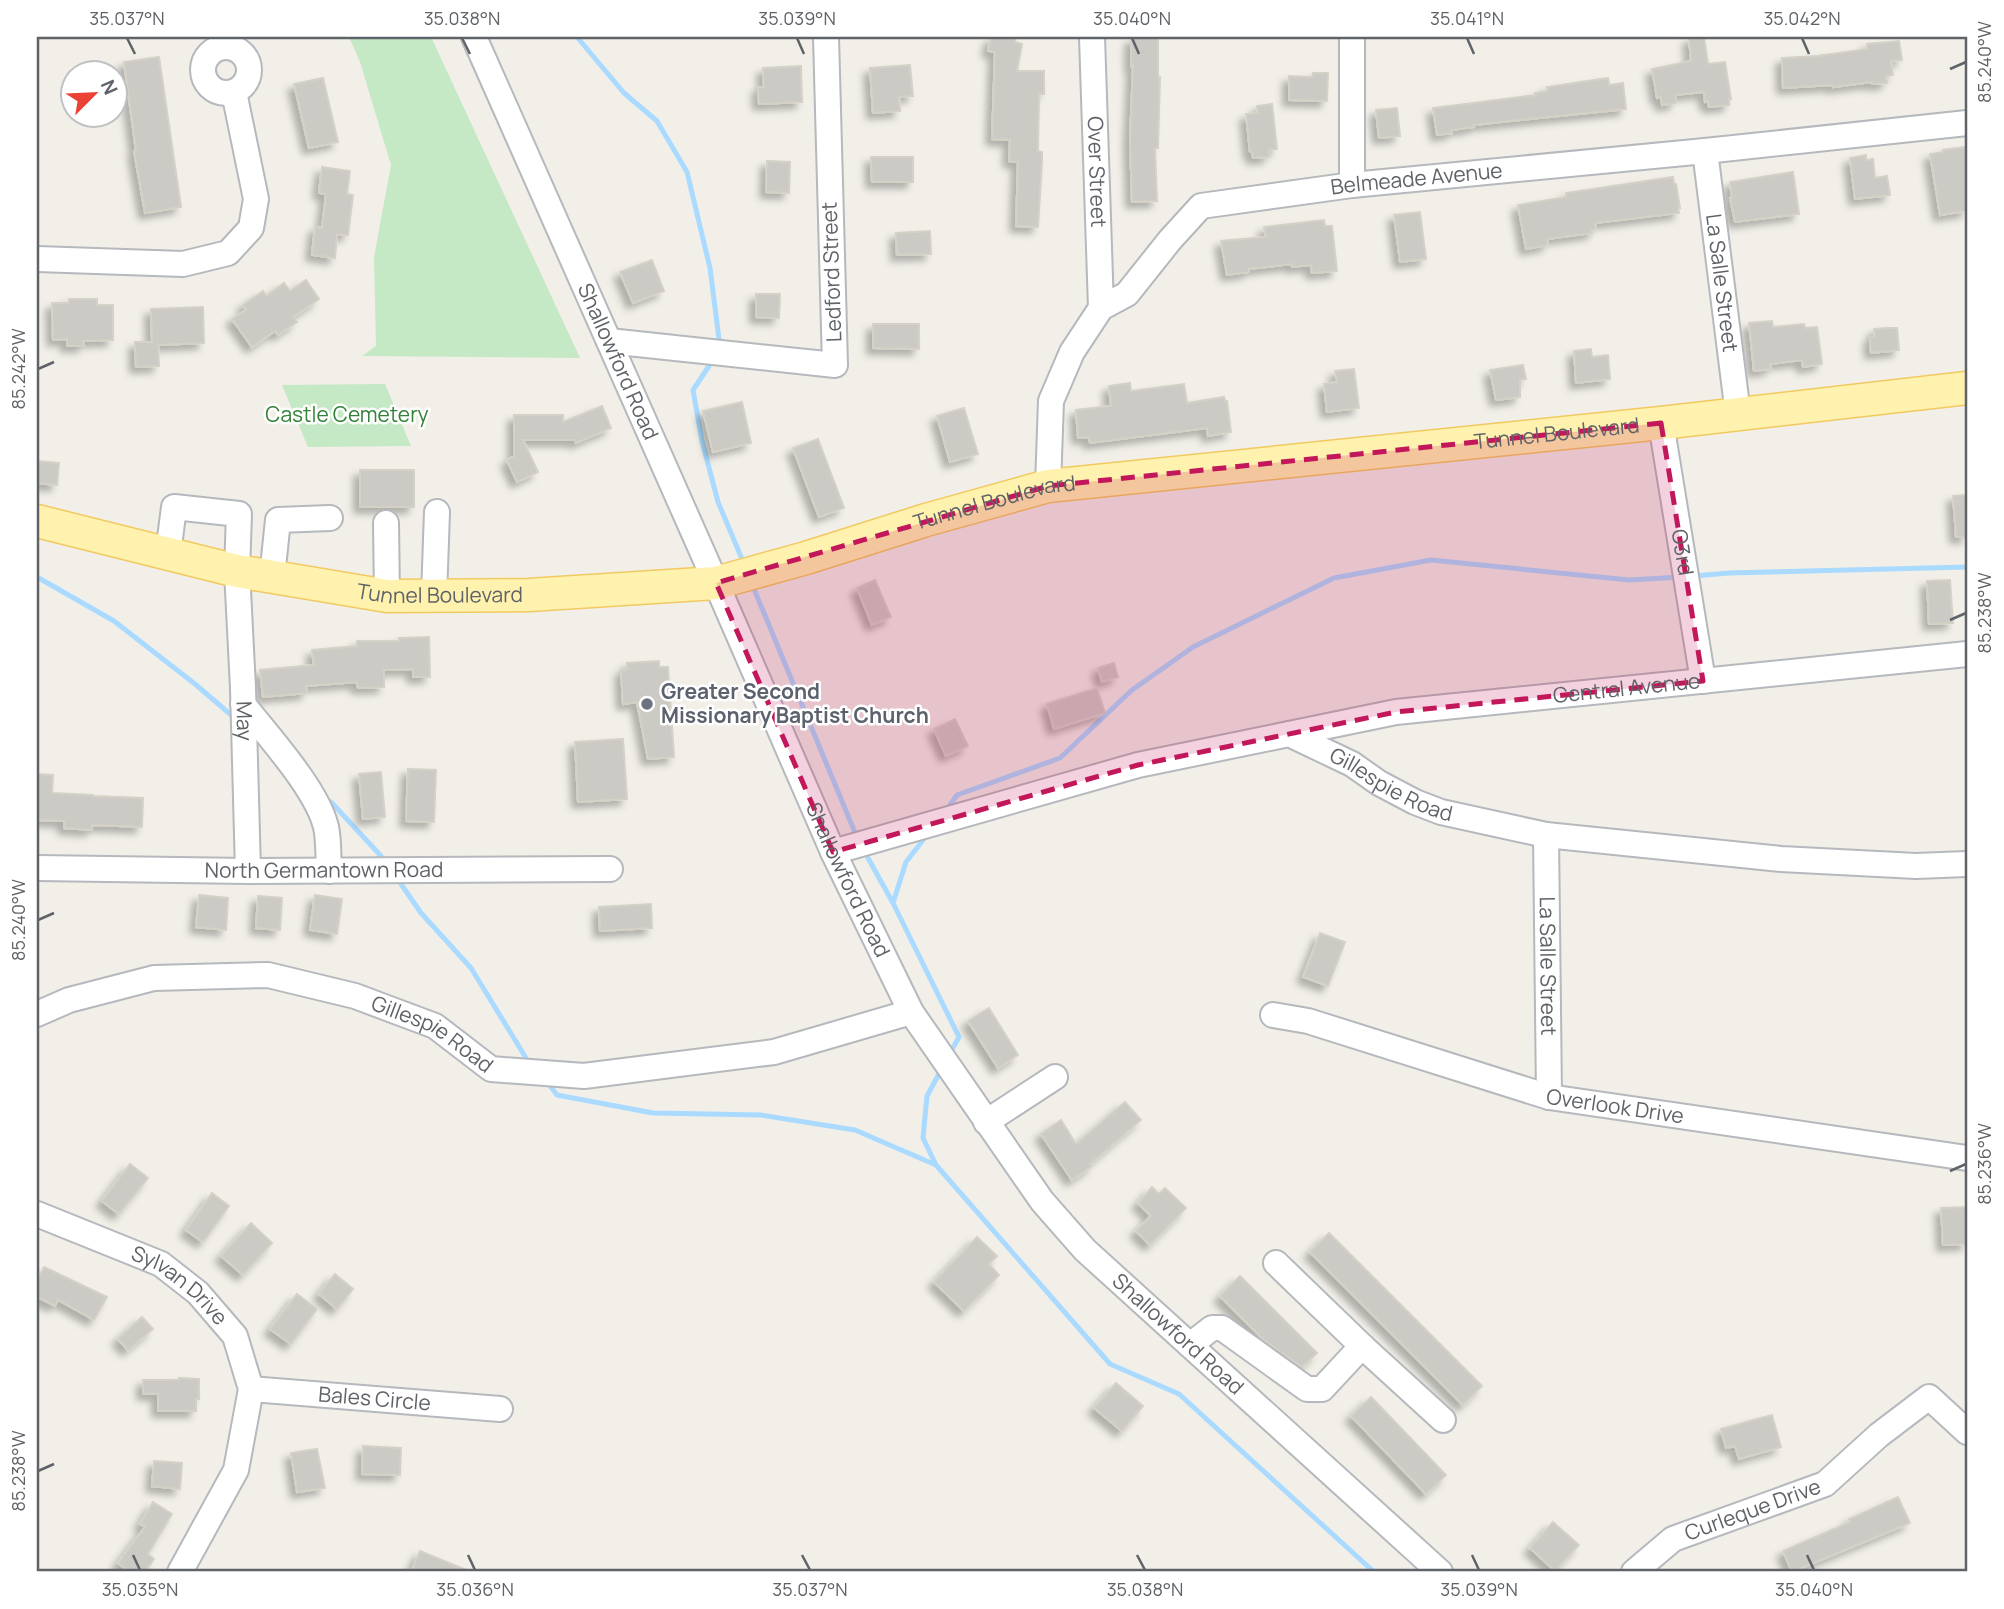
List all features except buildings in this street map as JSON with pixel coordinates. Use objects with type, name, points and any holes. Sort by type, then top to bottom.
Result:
[{"type":"main road","name":"Tunnel Boulevard","points":[[37,521],[237,571],[387,596],[529,595],[716,583],[1048,486],[1661,423],[1967,388]]},
{"type":"street","name":"Shallowford Road","points":[[474,37],[833,852],[911,1012],[1042,1200],[1085,1250],[1440,1572]]},
{"type":"street","name":"Ledford Street","points":[[609,341],[835,365],[826,37]]},
{"type":"street","name":"Over Street","points":[[1092,37],[1101,308]]},
{"type":"street","points":[[1352,37],[1352,185]]},
{"type":"street","points":[[37,260],[183,264],[228,253],[251,228],[256,200],[234,92]]},
{"type":"street","name":"Belmeade Avenue","points":[[1048,486],[1051,401],[1072,352],[1101,308],[1127,294],[1201,206],[1352,185],[1967,123]]},
{"type":"street","name":"La Salle Street","points":[[1705,151],[1738,414]]},
{"type":"street","name":"O3rd","points":[[1661,423],[1703,681]]},
{"type":"street","name":"May","points":[[168,554],[174,507],[239,514],[237,571],[248,871]]},
{"type":"street","points":[[434,596],[437,512]]},
{"type":"street","points":[[272,577],[278,520],[330,518]]},
{"type":"street","points":[[386,523],[387,596]]},
{"type":"street","name":"Central Avenue","points":[[1289,734],[1396,712],[1967,654]]},
{"type":"street","points":[[243,704],[304,783],[318,807],[326,827],[329,871]]},
{"type":"street","points":[[833,852],[1138,765],[1289,734]]},
{"type":"street","name":"Gillespie Road","points":[[1289,734],[1352,764],[1379,783],[1415,802],[1441,812],[1546,835],[1782,859],[1916,866],[1967,864]]},
{"type":"street","name":"La Salle Street","points":[[1546,835],[1549,1097]]},
{"type":"street","name":"North Germantown Road","points":[[37,868],[248,871],[610,869]]},
{"type":"street","name":"Gillespie Road","points":[[37,1014],[69,1000],[154,978],[268,975],[355,996],[435,1026],[491,1069],[584,1076],[774,1052],[911,1012]]},
{"type":"street","name":"Overlook Drive","points":[[1273,1015],[1308,1021],[1549,1097],[1967,1158]]},
{"type":"street","points":[[986,1122],[1055,1077]]},
{"type":"street","name":"Sylvan Drive","points":[[37,1214],[161,1264],[198,1293],[235,1336],[251,1389],[236,1470],[180,1572]]},
{"type":"street","points":[[1276,1263],[1443,1420]]},
{"type":"street","points":[[1190,1345],[1212,1328],[1222,1328],[1307,1389],[1322,1389],[1362,1346]]},
{"type":"street","name":"Bales Circle","points":[[251,1389],[500,1409]]},
{"type":"street","name":"Curleque Drive","points":[[1634,1572],[1673,1539],[1825,1484],[1879,1435],[1929,1397],[1967,1432]]},
{"type":"highlighted area","points":[[1661,423],[1703,681],[1396,712],[1138,765],[833,852],[716,583],[1048,486]]},
{"type":"green space","points":[[349,37],[431,37],[580,358],[362,356],[376,346],[374,257],[391,165],[360,62]]},
{"type":"green space","name":"Castle Cemetery","points":[[385,384],[411,446],[308,447],[282,385]]},
{"type":"waterway","points":[[577,37],[624,93],[657,121],[687,172],[710,268],[720,347]]},
{"type":"waterway","points":[[709,366],[693,390],[702,441],[718,502],[742,559]]},
{"type":"waterway","points":[[950,805],[957,795],[1060,758],[1132,690],[1193,647],[1334,578],[1431,560],[1629,580],[1681,577]]},
{"type":"waterway","points":[[1694,576],[1967,567]]},
{"type":"waterway","points":[[37,577],[114,621],[230,714]]},
{"type":"waterway","points":[[754,589],[856,835]]},
{"type":"waterway","points":[[331,802],[381,856]]},
{"type":"waterway","points":[[893,903],[906,862],[923,840]]},
{"type":"waterway","points":[[868,858],[959,1037],[949,1055]]},
{"type":"waterway","points":[[401,884],[421,913],[471,968],[526,1058]]},
{"type":"waterway","points":[[940,1072],[927,1096],[923,1138],[936,1165],[1110,1364],[1179,1394],[1374,1572]]},
{"type":"waterway","points":[[551,1087],[557,1095],[653,1113],[761,1115],[855,1130],[936,1165]]},
{"type":"place","name":"Greater Second Missionary Baptist Church","points":[[647,704]]}]
